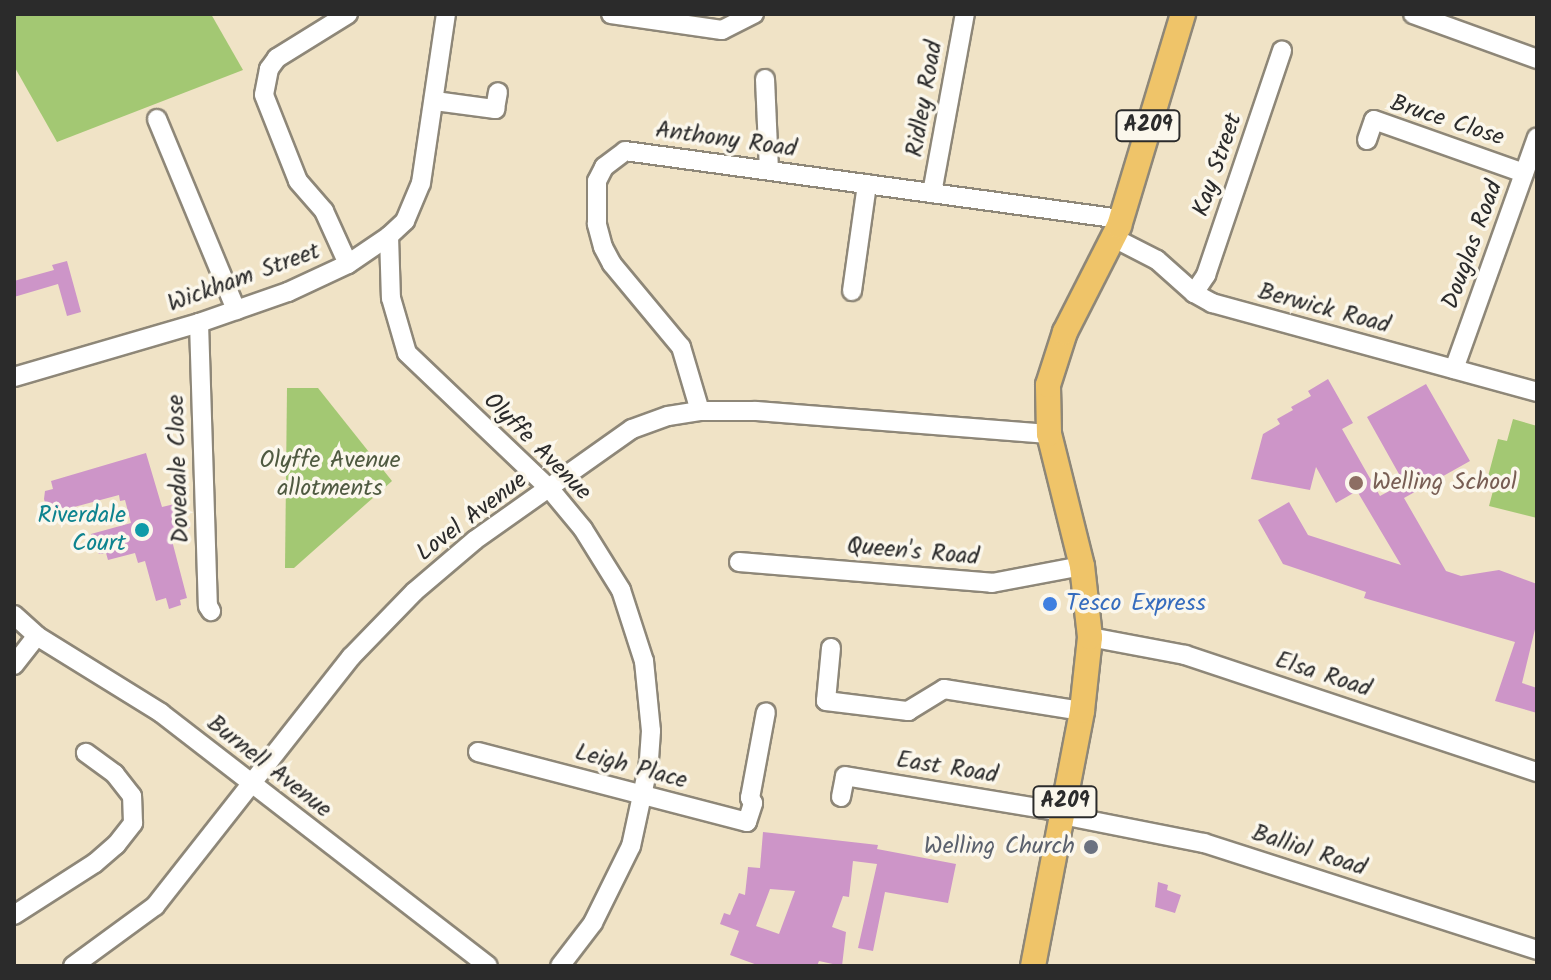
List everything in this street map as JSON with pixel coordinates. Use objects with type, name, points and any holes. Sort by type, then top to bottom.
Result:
[{"type":"main road","name":"A209","points":[[1033,966],[1082,711],[1090,637],[1082,566],[1049,434],[1046,407],[1053,362],[1118,228],[1183,14]]},
{"type":"street","points":[[348,264],[324,211],[298,181],[264,95],[269,69],[277,58],[356,14]]},
{"type":"street","name":"Wickham Street","points":[[14,377],[236,310],[348,264],[389,236],[405,221],[418,193],[435,101],[446,14]]},
{"type":"street","points":[[613,14],[722,30],[754,14]]},
{"type":"street","name":"Ridley Road","points":[[932,193],[965,14]]},
{"type":"street","points":[[1413,14],[1438,18],[1537,59]]},
{"type":"street","name":"Kay Street","points":[[1194,293],[1206,275],[1282,50]]},
{"type":"street","points":[[765,79],[769,170]]},
{"type":"street","points":[[435,101],[495,109]]},
{"type":"street","points":[[157,119],[236,310]]},
{"type":"street","name":"Bruce Close","points":[[1367,140],[1374,120],[1524,173]]},
{"type":"street","name":"Douglas Road","points":[[1454,369],[1537,137]]},
{"type":"street","name":"Anthony Road","points":[[700,411],[681,347],[612,264],[603,247],[597,224],[597,181],[604,167],[625,151],[932,193],[1118,228]]},
{"type":"street","points":[[852,291],[867,184]]},
{"type":"street","name":"Berwick Road","points":[[1118,228],[1194,293],[1217,304],[1537,392]]},
{"type":"street","name":"Olyffe Avenue","points":[[389,236],[391,298],[407,353],[549,488],[605,562],[621,590],[644,661],[651,731],[644,795],[631,846],[612,891],[593,923],[560,966]]},
{"type":"street","name":"Dovedale Close","points":[[199,323],[208,606],[211,611]]},
{"type":"street","name":"Lovel Avenue","points":[[73,966],[155,906],[373,632],[443,566],[632,429],[668,416],[700,411],[787,413],[1049,434]]},
{"type":"street","name":"Queen's Road","points":[[739,562],[992,583],[1082,566]]},
{"type":"street","name":"Burnell Avenue","points":[[14,615],[37,636],[161,713],[488,966]]},
{"type":"street","points":[[14,665],[37,636]]},
{"type":"street","name":"Elsa Road","points":[[1090,637],[1185,655],[1537,772]]},
{"type":"street","points":[[831,648],[826,701],[908,711],[944,689],[1082,711]]},
{"type":"street","name":"Leigh Place","points":[[478,752],[747,822],[753,803],[750,798],[766,712]]},
{"type":"street","points":[[14,915],[95,863],[116,845],[133,823],[132,796],[115,774],[86,753]]},
{"type":"street","name":"East Road","points":[[841,797],[845,776],[1062,813]]},
{"type":"street","name":"Balliol Road","points":[[1062,813],[1204,843],[1537,950]]},
{"type":"green space","points":[[14,14],[211,14],[243,70],[57,142],[14,66]]},
{"type":"green space","name":"Olyffe Avenue allotments","points":[[287,388],[318,388],[392,481],[294,568],[285,568]]},
{"type":"green space","points":[[1513,419],[1537,426],[1537,518],[1489,506],[1494,487],[1486,484],[1498,439],[1507,441]]},
{"type":"building","points":[[67,261],[81,312],[67,316],[58,284],[14,297],[14,281],[54,270],[52,265]]},
{"type":"building","points":[[1328,379],[1353,423],[1342,429],[1380,496],[1404,483],[1367,417],[1426,384],[1470,461],[1404,498],[1446,571],[1461,576],[1499,570],[1537,584],[1537,621],[1522,683],[1537,688],[1537,713],[1495,701],[1515,642],[1364,598],[1366,592],[1283,564],[1258,520],[1289,502],[1308,535],[1401,565],[1357,491],[1336,503],[1316,467],[1310,490],[1251,479],[1263,434],[1280,424],[1277,419],[1293,410],[1291,407],[1311,396],[1308,391]]},
{"type":"building","name":"Riverdale Court","points":[[146,453],[162,507],[183,502],[190,528],[170,533],[187,598],[180,600],[181,605],[169,609],[166,598],[156,601],[145,561],[138,563],[135,553],[108,560],[106,553],[99,554],[95,548],[91,534],[131,523],[125,500],[120,501],[119,495],[48,514],[44,499],[45,491],[53,489],[51,481]]},
{"type":"building","points":[[763,832],[878,845],[877,849],[956,864],[948,903],[885,892],[873,951],[858,948],[877,864],[853,861],[849,897],[843,896],[832,927],[846,932],[842,966],[819,961],[817,966],[760,966],[730,955],[739,931],[720,924],[724,913],[730,915],[739,893],[745,895],[748,867],[760,868]],"holes":[[[770,889],[795,891],[779,934],[756,926]]]},
{"type":"building","points":[[1158,882],[1168,885],[1167,890],[1181,895],[1175,913],[1155,907]]},
{"type":"place","name":"Welling School","points":[[1356,483]]},
{"type":"place","name":"Riverdale Court","points":[[142,530]]},
{"type":"place","name":"Tesco Express","points":[[1050,604]]},
{"type":"place","name":"Welling Church","points":[[1091,847]]}]
